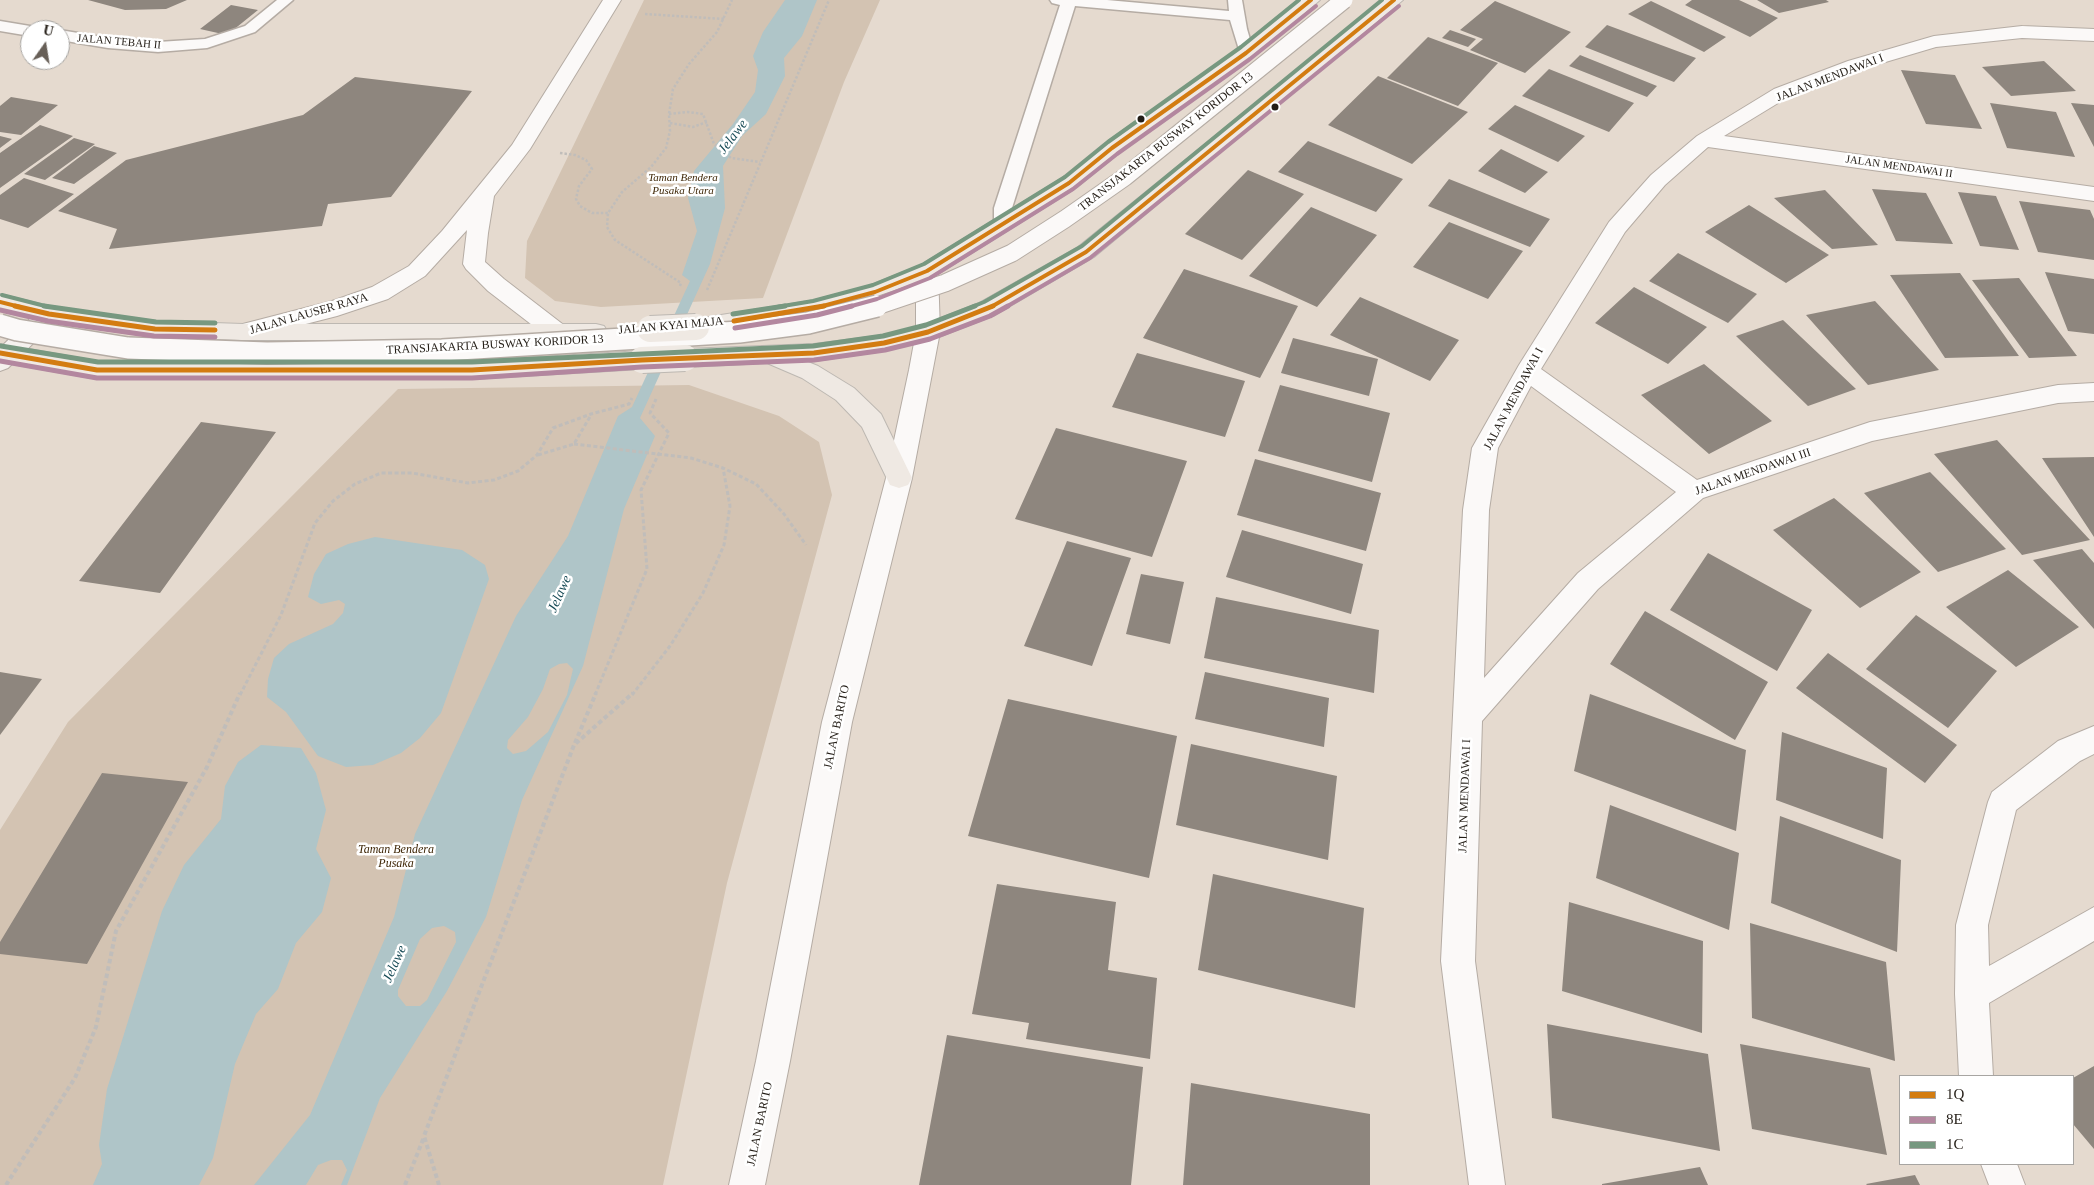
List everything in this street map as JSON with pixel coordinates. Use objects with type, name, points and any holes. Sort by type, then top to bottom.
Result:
[{"type":"main road","name":"JALAN KYAI MAJA","points":[[0,302],[49,314],[155,329],[243,332],[557,332],[650,329],[696,327],[815,308],[875,292],[927,270],[1069,184],[1112,148],[1246,53],[1311,0]]},
{"type":"main road","points":[[2,357],[97,370],[472,370],[642,360],[814,353],[884,343],[928,332],[987,309],[1086,252],[1394,0]]},
{"type":"main road","points":[[1246,53],[1298,79]]},
{"type":"main road","points":[[2,357],[49,314]]},
{"type":"main road","points":[[765,355],[810,372],[845,394],[872,421],[899,478]]},
{"type":"street","name":"JALAN LAUSER RAYA","points":[[243,332],[337,308],[380,293],[418,270],[484,196],[520,149],[609,6]]},
{"type":"street","name":"JALAN MENDAWAI I","points":[[1487,1185],[1458,961],[1476,510],[1485,448],[1527,371],[1618,227],[1658,180],[1704,140],[1781,93],[1856,65],[1934,42],[2022,32],[2094,35]]},
{"type":"street","name":"JALAN MENDAWAI II","points":[[1704,140],[2094,194]]},
{"type":"street","name":"JALAN LAUSER RAYA","points":[[484,196],[477,233],[474,264],[496,285],[557,332]]},
{"type":"street","name":"JALAN BARITO","points":[[747,1185],[773,1061],[837,722],[899,478],[928,332],[927,270]]},
{"type":"street","points":[[1527,371],[1694,491]]},
{"type":"street","name":"JALAN MENDAWAI III","points":[[1468,716],[1588,581],[1694,491],[1870,432],[2058,394],[2094,392]]},
{"type":"street","points":[[1976,1075],[1972,994],[1972,925],[2002,802],[2069,751],[2094,740]]},
{"type":"street","points":[[1972,994],[2094,923]]},
{"type":"street","points":[[1999,1165],[2007,1185]]},
{"type":"lane","name":"JALAN TEBAH II","points":[[70,37],[108,43],[158,47],[207,43],[250,28],[286,0]]},
{"type":"lane","name":"TRANSJAKARTA BUSWAY KORIDOR 13","points":[[0,325],[17,330],[128,348],[267,353],[442,350],[739,332],[808,323],[873,307],[945,283],[1012,253],[1125,177],[1344,0]]},
{"type":"lane","points":[[1003,223],[1003,208],[1063,1],[1236,5],[1246,53]]},
{"type":"lane","points":[[0,26],[20,29]]},
{"type":"path","points":[[677,292],[681,283],[615,240],[607,227],[608,213],[622,192],[651,167],[666,148],[673,89],[689,64],[717,32],[732,0]]},
{"type":"path","points":[[706,290],[829,0]]},
{"type":"path","points":[[609,6],[724,19]]},
{"type":"path","points":[[670,114],[688,112],[702,114],[707,122],[714,144],[731,158],[760,162]]},
{"type":"path","points":[[670,123],[693,127],[707,122]]},
{"type":"path","points":[[520,149],[575,155],[586,160],[592,169],[579,186],[576,199],[580,206],[592,213],[608,213]]},
{"type":"path","points":[[6,1185],[75,1078],[96,1028],[116,931],[207,767],[252,668],[281,615],[315,523],[333,502],[355,484],[381,473],[412,472],[468,483],[494,480],[518,471],[537,455],[553,428],[591,414],[629,404],[635,389]]},
{"type":"path","points":[[405,1185],[574,746],[647,569],[641,490],[668,433],[650,412],[657,397]]},
{"type":"path","points":[[574,444],[591,414]]},
{"type":"path","points":[[537,455],[574,444],[691,458],[724,468],[756,484],[784,514],[806,546]]},
{"type":"path","points":[[574,746],[629,698],[670,646],[703,593],[724,545],[730,506],[724,468]]},
{"type":"path","points":[[424,1136],[439,1185]]},
{"type":"green space","name":"Taman Bendera Pusaka Utara","points":[[644,0],[880,0],[844,82],[763,298],[601,307],[555,301],[525,278],[527,241]]},
{"type":"green space","name":"Taman Bendera Pusaka","points":[[689,385],[779,416],[819,442],[832,495],[727,883],[663,1185],[0,1185],[0,830],[68,722],[398,389]]},
{"type":"water","name":"Jelawe","points":[[785,0],[817,0],[802,36],[784,58],[785,76],[766,114],[742,136],[723,166],[725,208],[710,264],[640,418],[655,436],[624,509],[583,666],[522,800],[486,917],[447,991],[380,1098],[347,1185],[341,1185],[347,1170],[342,1160],[331,1160],[318,1165],[306,1185],[254,1185],[310,1115],[394,917],[415,834],[516,616],[568,536],[618,416],[632,407],[690,281],[682,275],[697,231],[688,198],[694,171],[733,124],[755,92],[758,70],[753,56],[763,32]],"holes":[[[567,663],[573,669],[567,695],[548,732],[526,751],[513,754],[507,748],[508,740],[528,717],[543,689],[550,669],[559,664]],[[444,926],[455,932],[456,942],[427,1000],[420,1006],[406,1006],[398,996],[398,990],[420,939],[432,928]]]},
{"type":"water","points":[[375,537],[462,550],[485,565],[489,579],[441,713],[420,738],[401,753],[373,765],[346,767],[318,756],[286,712],[267,697],[268,679],[274,658],[289,644],[333,624],[343,613],[345,604],[339,600],[321,604],[308,597],[314,574],[326,554],[348,544]]},
{"type":"water","points":[[261,745],[301,748],[316,773],[326,810],[316,849],[331,878],[322,912],[296,943],[278,989],[256,1014],[235,1064],[213,1158],[199,1185],[93,1185],[102,1164],[99,1145],[107,1089],[162,911],[184,865],[221,819],[225,786],[238,762]]},
{"type":"building","points":[[88,0],[187,0],[166,9],[125,10]]},
{"type":"building","points":[[1692,0],[1739,0],[1778,18],[1750,37],[1685,5]]},
{"type":"building","points":[[1757,0],[1826,0],[1829,2],[1779,13]]},
{"type":"building","points":[[1495,1],[1571,32],[1525,73],[1470,50],[1483,39],[1460,30]]},
{"type":"building","points":[[1651,1],[1726,37],[1704,52],[1628,14]]},
{"type":"building","points":[[231,5],[258,10],[227,35],[200,29]]},
{"type":"building","points":[[1607,25],[1696,58],[1674,82],[1585,47]]},
{"type":"building","points":[[1450,30],[1476,39],[1468,47],[1442,38]]},
{"type":"building","points":[[1428,37],[1498,63],[1458,106],[1387,78]]},
{"type":"building","points":[[1580,55],[1657,86],[1647,97],[1569,66]]},
{"type":"building","points":[[2044,61],[2076,91],[2011,96],[1982,67]]},
{"type":"building","points":[[1549,69],[1634,103],[1609,132],[1522,96]]},
{"type":"building","points":[[1901,70],[1955,75],[1982,129],[1926,124]]},
{"type":"building","points":[[1378,76],[1468,112],[1412,164],[1328,125]]},
{"type":"building","points":[[355,77],[472,91],[391,197],[328,204],[322,226],[109,249],[117,229],[58,211],[126,160],[303,115]]},
{"type":"building","points":[[11,97],[58,105],[21,135],[0,132],[0,106]]},
{"type":"building","points":[[1990,103],[2056,112],[2075,157],[2007,148]]},
{"type":"building","points":[[2071,103],[2094,105],[2094,147]]},
{"type":"building","points":[[1515,105],[1585,136],[1558,162],[1488,129]]},
{"type":"building","points":[[40,125],[73,136],[0,188],[0,153]]},
{"type":"building","points":[[0,136],[12,139],[0,148]]},
{"type":"building","points":[[74,138],[95,144],[45,180],[24,174]]},
{"type":"building","points":[[1308,141],[1403,179],[1376,212],[1278,172]]},
{"type":"building","points":[[94,146],[117,153],[74,184],[52,178]]},
{"type":"building","points":[[1501,149],[1548,172],[1525,193],[1478,171]]},
{"type":"building","points":[[1248,170],[1304,194],[1242,260],[1185,234]]},
{"type":"building","points":[[24,178],[74,194],[28,228],[0,219],[0,195]]},
{"type":"building","points":[[1449,179],[1550,219],[1530,247],[1428,206]]},
{"type":"building","points":[[1872,189],[1926,193],[1953,244],[1896,241]]},
{"type":"building","points":[[1825,190],[1878,245],[1832,249],[1774,198]]},
{"type":"building","points":[[1958,192],[1996,196],[2019,250],[1980,246]]},
{"type":"building","points":[[2019,201],[2090,210],[2094,219],[2094,260],[2038,252]]},
{"type":"building","points":[[1749,205],[1829,255],[1786,283],[1705,232]]},
{"type":"building","points":[[1311,207],[1377,235],[1317,307],[1249,276]]},
{"type":"building","points":[[1449,222],[1523,251],[1488,299],[1413,267]]},
{"type":"building","points":[[1678,253],[1757,294],[1728,323],[1649,281]]},
{"type":"building","points":[[1184,269],[1298,306],[1260,378],[1143,338]]},
{"type":"building","points":[[2045,272],[2094,279],[2094,334],[2068,331]]},
{"type":"building","points":[[1960,273],[2019,356],[1945,358],[1890,275]]},
{"type":"building","points":[[2019,278],[2077,356],[2029,358],[1972,280]]},
{"type":"building","points":[[1634,287],[1707,327],[1668,364],[1595,323]]},
{"type":"building","points":[[1360,297],[1459,340],[1430,381],[1330,335]]},
{"type":"building","points":[[1875,301],[1939,370],[1868,385],[1806,315]]},
{"type":"building","points":[[1783,320],[1856,389],[1808,406],[1736,336]]},
{"type":"building","points":[[1293,338],[1378,359],[1369,396],[1281,373]]},
{"type":"building","points":[[1137,353],[1245,381],[1225,437],[1112,407]]},
{"type":"building","points":[[1704,364],[1772,421],[1709,454],[1641,395]]},
{"type":"building","points":[[1280,385],[1390,413],[1372,482],[1258,451]]},
{"type":"building","points":[[201,422],[276,432],[160,593],[79,581]]},
{"type":"building","points":[[1056,428],[1187,461],[1152,557],[1015,519]]},
{"type":"building","points":[[1997,440],[2090,540],[2022,555],[1934,454]]},
{"type":"building","points":[[2094,457],[2094,537],[2042,458]]},
{"type":"building","points":[[1255,459],[1381,493],[1366,551],[1237,515]]},
{"type":"building","points":[[1930,472],[2006,549],[1938,572],[1864,493]]},
{"type":"building","points":[[1834,498],[1921,572],[1860,608],[1773,530]]},
{"type":"building","points":[[1242,530],[1363,564],[1351,614],[1226,577]]},
{"type":"building","points":[[1067,541],[1131,558],[1092,666],[1024,646]]},
{"type":"building","points":[[2082,549],[2094,563],[2094,629],[2033,560]]},
{"type":"building","points":[[1708,553],[1812,610],[1777,671],[1670,610]]},
{"type":"building","points":[[2008,570],[2079,627],[2016,667],[1946,607]]},
{"type":"building","points":[[1141,574],[1184,582],[1170,644],[1126,634]]},
{"type":"building","points":[[1216,597],[1379,630],[1374,693],[1204,658]]},
{"type":"building","points":[[1645,611],[1768,682],[1735,740],[1610,664]]},
{"type":"building","points":[[1916,615],[1997,671],[1948,728],[1866,669]]},
{"type":"building","points":[[1828,653],[1957,745],[1925,783],[1796,688]]},
{"type":"building","points":[[0,672],[42,679],[0,735]]},
{"type":"building","points":[[1205,672],[1329,698],[1324,747],[1195,719]]},
{"type":"building","points":[[1590,694],[1746,750],[1736,831],[1574,771]]},
{"type":"building","points":[[1008,699],[1177,736],[1149,878],[968,836]]},
{"type":"building","points":[[1782,732],[1887,768],[1883,839],[1776,800]]},
{"type":"building","points":[[1191,744],[1337,776],[1328,860],[1176,825]]},
{"type":"building","points":[[102,773],[188,782],[87,964],[0,954],[0,942]]},
{"type":"building","points":[[1610,805],[1739,853],[1729,930],[1596,878]]},
{"type":"building","points":[[1780,816],[1901,860],[1897,952],[1771,903]]},
{"type":"building","points":[[1213,874],[1364,908],[1355,1008],[1198,970]]},
{"type":"building","points":[[997,884],[1116,902],[1108,970],[1157,978],[1150,1059],[1026,1039],[1029,1023],[972,1014]]},
{"type":"building","points":[[1569,902],[1703,941],[1702,1033],[1562,991]]},
{"type":"building","points":[[1750,923],[1886,962],[1895,1061],[1752,1018]]},
{"type":"building","points":[[1547,1024],[1708,1054],[1720,1151],[1552,1118]]},
{"type":"building","points":[[947,1035],[1143,1067],[1131,1185],[919,1185]]},
{"type":"building","points":[[1740,1044],[1870,1068],[1887,1155],[1752,1129]]},
{"type":"building","points":[[2094,1066],[2094,1149],[2074,1125],[2074,1077]]},
{"type":"building","points":[[1191,1083],[1370,1114],[1370,1185],[1183,1185]]},
{"type":"building","points":[[1700,1167],[1708,1185],[1602,1185],[1602,1184]]},
{"type":"building","points":[[1915,1175],[1920,1185],[1866,1184]]},
{"type":"transit line","name":"1C","points":[[733,314],[813,301],[873,285],[924,264],[1065,177],[1108,142],[1241,47],[1299,0]]},
{"type":"transit line","name":"1Q","points":[[734,321],[815,308],[875,292],[927,271],[1069,183],[1112,148],[1246,53],[1311,0]]},
{"type":"transit line","name":"1C","points":[[1,346],[98,362],[472,362],[813,346],[883,336],[926,325],[984,302],[1082,246],[1382,0]]},
{"type":"transit line","name":"1Q","points":[[0,353],[97,370],[472,370],[642,360],[814,353],[884,343],[928,332],[987,309],[1086,252],[1394,0]]},
{"type":"transit line","name":"8E","points":[[735,328],[817,315],[877,299],[930,278],[1073,189],[1117,154],[1250,59],[1316,6]]},
{"type":"transit line","name":"8E","points":[[0,361],[97,378],[472,378],[642,367],[814,360],[885,350],[930,339],[990,316],[1090,258],[1399,6]]},
{"type":"transit line","name":"1C","points":[[2,295],[50,307],[156,322],[215,323]]},
{"type":"transit line","name":"1Q","points":[[0,302],[49,314],[155,329],[215,330]]},
{"type":"transit line","name":"8E","points":[[0,310],[48,321],[154,336],[215,337]]}]
